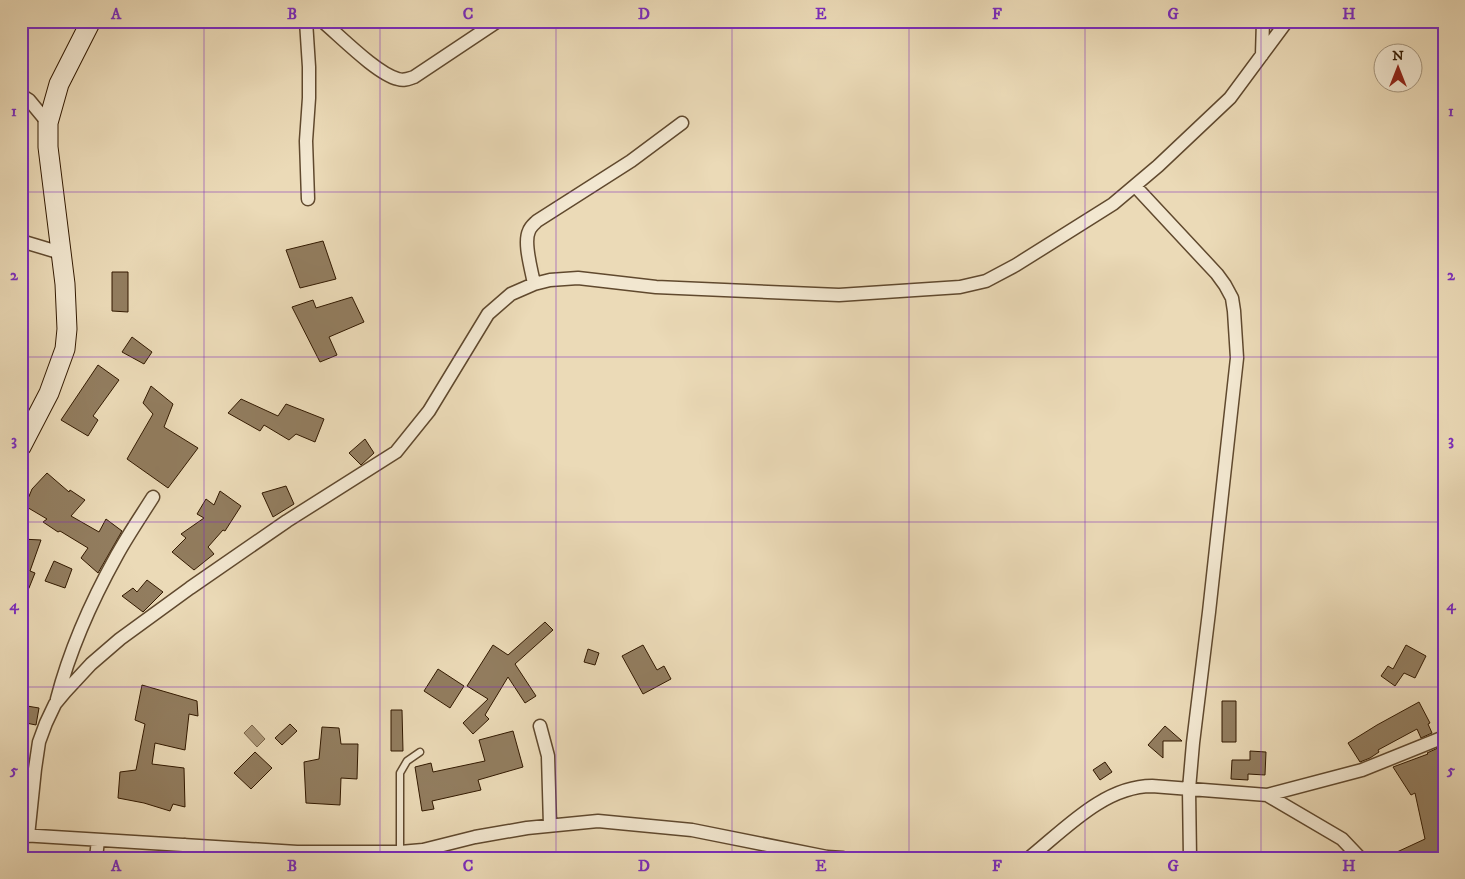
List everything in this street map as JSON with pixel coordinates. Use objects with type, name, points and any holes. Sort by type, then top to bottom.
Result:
[{"type":"main road","points":[[21,446],[48,393],[65,349],[67,308],[48,146],[48,123],[59,84],[91,21]]},
{"type":"street","points":[[306,21],[309,67],[306,141],[308,199]]},
{"type":"street","points":[[322,21],[384,72],[400,80],[414,77],[498,21]]},
{"type":"street","points":[[1262,55],[1263,21]]},
{"type":"street","points":[[55,704],[91,664],[120,639],[242,551],[396,452],[429,411],[488,314],[511,294],[534,284],[550,280],[578,278],[656,287],[839,295],[960,287],[986,282],[1016,266],[1113,204],[1158,166],[1230,98],[1287,21]]},
{"type":"street","points":[[1440,21],[1444,26]]},
{"type":"street","points":[[21,94],[29,100],[48,123]]},
{"type":"street","points":[[534,284],[527,237],[529,230],[537,221],[631,161],[682,123]]},
{"type":"street","points":[[1134,186],[1217,274],[1232,298],[1234,311],[1237,358],[1189,790],[1190,858]]},
{"type":"street","points":[[21,241],[61,253]]},
{"type":"street","points":[[153,497],[117,555],[65,668],[55,704],[39,742],[24,835],[297,852],[400,852],[427,854],[475,838],[550,824],[598,821],[692,830],[827,857],[843,858]]},
{"type":"street","points":[[540,726],[548,756],[550,824]]},
{"type":"street","points":[[1029,858],[1081,814],[1123,791],[1139,786],[1267,795],[1362,770],[1444,738]]},
{"type":"street","points":[[1267,795],[1342,839],[1360,858]]},
{"type":"street","points":[[96,858],[98,840]]},
{"type":"street","points":[[182,858],[185,845]]},
{"type":"lane","points":[[400,852],[400,773],[407,761],[420,752]]},
{"type":"shaded area","points":[[252,725],[265,739],[257,747],[244,733]]},
{"type":"building","points":[[323,241],[336,279],[300,288],[286,250]]},
{"type":"building","points":[[112,272],[128,272],[128,312],[112,311]]},
{"type":"building","points":[[352,297],[364,322],[329,337],[337,355],[320,362],[292,307],[313,300],[316,308]]},
{"type":"building","points":[[132,337],[152,352],[144,364],[122,352]]},
{"type":"building","points":[[98,365],[119,380],[93,416],[98,420],[88,436],[61,420]]},
{"type":"building","points":[[151,386],[173,404],[164,427],[198,448],[168,488],[127,459],[153,414],[143,403]]},
{"type":"building","points":[[241,399],[278,416],[286,404],[324,419],[315,442],[296,434],[289,440],[264,425],[260,431],[228,413]]},
{"type":"building","points":[[365,439],[374,453],[361,465],[349,453]]},
{"type":"building","points":[[47,473],[69,492],[70,490],[85,500],[71,516],[99,532],[106,519],[122,531],[98,573],[81,558],[88,548],[43,522],[47,519],[25,506],[32,489]]},
{"type":"building","points":[[286,486],[294,504],[273,517],[262,493]]},
{"type":"building","points":[[220,491],[241,506],[225,531],[223,530],[208,547],[214,554],[194,570],[172,552],[186,538],[181,534],[204,518],[197,514],[206,499],[214,505]]},
{"type":"building","points":[[21,539],[41,540],[30,571],[35,573],[29,588],[21,600]]},
{"type":"building","points":[[54,561],[72,569],[65,588],[45,581]]},
{"type":"building","points":[[147,580],[163,592],[143,612],[122,596],[133,588],[137,592]]},
{"type":"building","points":[[545,622],[553,630],[515,664],[536,696],[525,703],[508,677],[485,715],[489,719],[473,734],[463,723],[488,699],[467,686],[493,645],[508,655]]},
{"type":"building","points":[[643,645],[657,670],[664,666],[671,679],[643,694],[622,656]]},
{"type":"building","points":[[1406,645],[1426,656],[1415,678],[1404,673],[1395,686],[1381,676],[1388,666],[1393,669]]},
{"type":"building","points":[[588,649],[599,653],[595,665],[584,662]]},
{"type":"building","points":[[438,669],[464,686],[450,708],[424,691]]},
{"type":"building","points":[[142,685],[197,701],[198,716],[189,714],[185,750],[155,743],[152,764],[184,768],[185,807],[173,804],[170,811],[118,798],[120,772],[136,770],[145,724],[135,720]]},
{"type":"building","points":[[1222,701],[1236,701],[1236,742],[1222,742]]},
{"type":"building","points":[[1419,702],[1430,723],[1428,724],[1432,733],[1421,738],[1417,729],[1378,750],[1379,752],[1370,758],[1360,762],[1348,743]]},
{"type":"building","points":[[21,705],[39,708],[36,725],[21,722]]},
{"type":"building","points":[[391,710],[402,710],[403,751],[391,751]]},
{"type":"building","points":[[290,724],[297,731],[282,745],[275,738]]},
{"type":"building","points":[[1165,726],[1182,741],[1163,741],[1163,758],[1148,745]]},
{"type":"building","points":[[322,727],[339,728],[341,744],[358,744],[357,779],[341,778],[340,805],[306,803],[304,762],[319,759]]},
{"type":"building","points":[[513,731],[523,767],[478,780],[481,790],[432,801],[434,809],[422,811],[415,767],[431,763],[433,772],[485,761],[479,740]]},
{"type":"building","points":[[1438,748],[1444,758],[1444,858],[1384,858],[1425,839],[1415,793],[1411,795],[1393,767],[1428,754]]},
{"type":"building","points":[[1250,751],[1266,752],[1265,775],[1248,774],[1248,780],[1231,779],[1232,760],[1250,760]]},
{"type":"building","points":[[255,752],[272,768],[251,789],[234,773]]},
{"type":"building","points":[[1105,762],[1112,772],[1100,780],[1093,770]]}]
